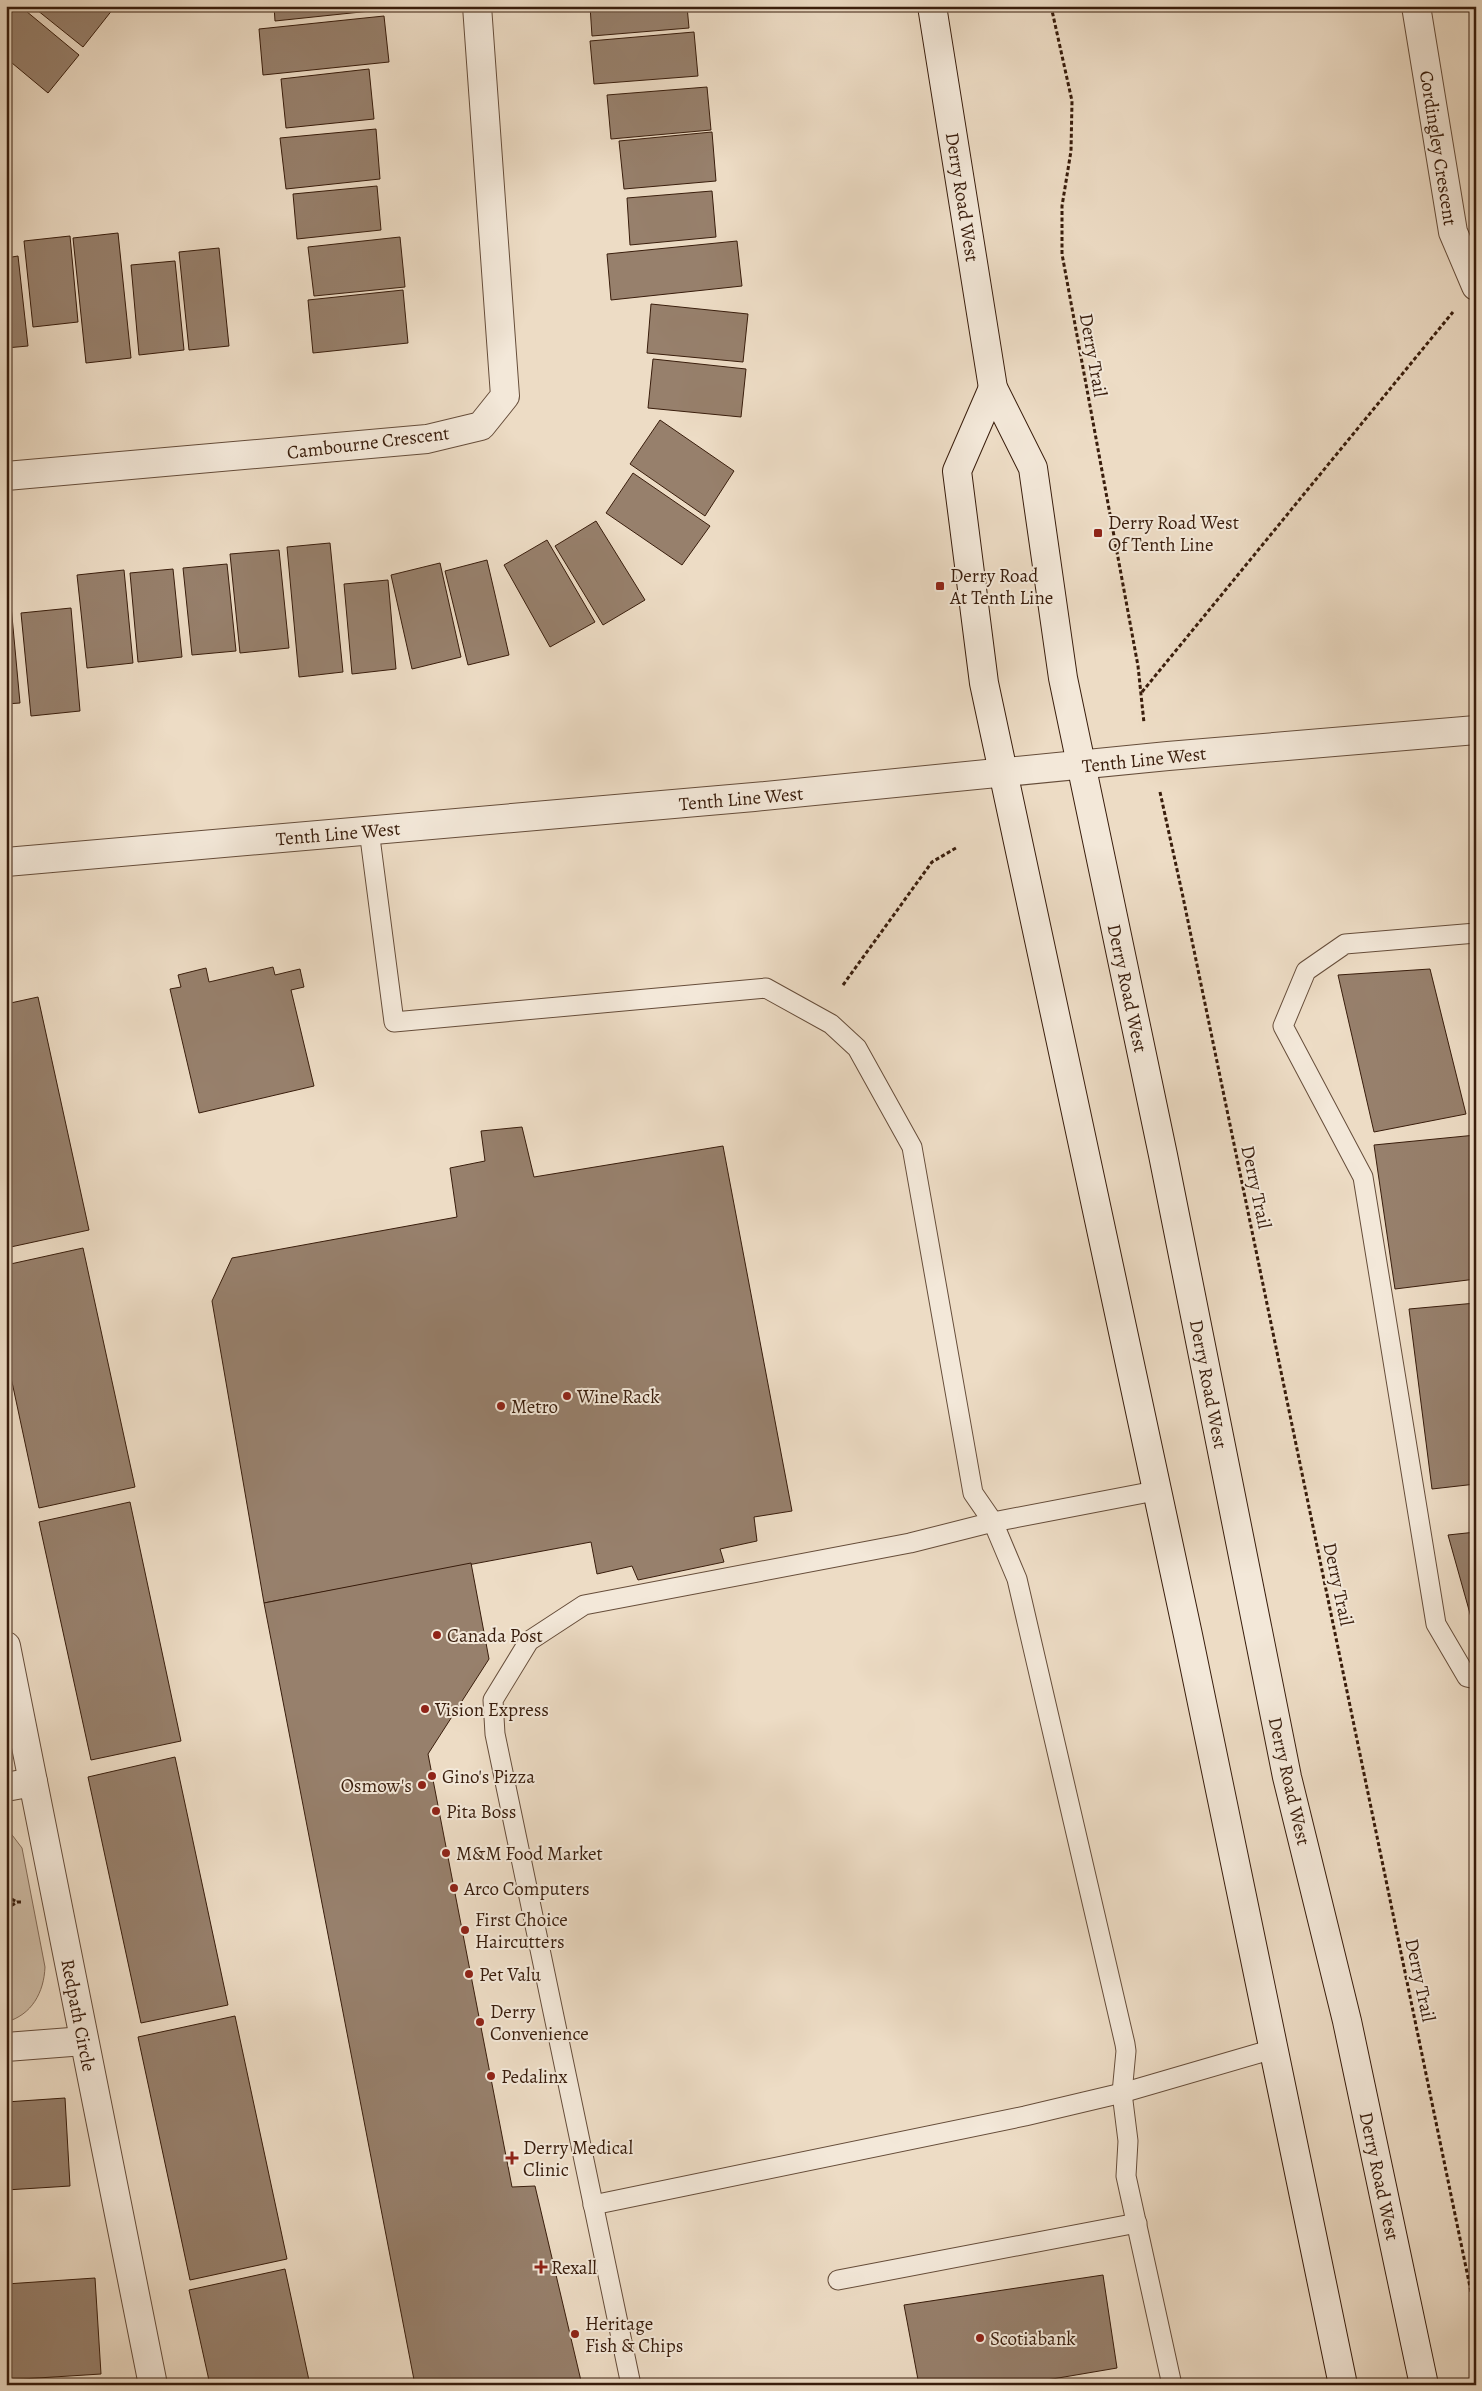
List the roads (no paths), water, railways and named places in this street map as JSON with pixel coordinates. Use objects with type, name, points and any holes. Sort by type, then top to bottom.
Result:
[{"type":"main road","name":"Cambourne Crescent","points":[[6,476],[427,439],[481,426],[505,396],[477,6]]},
{"type":"main road","name":"Derry Road West","points":[[932,6],[993,388],[1033,468],[1063,678],[1164,1155],[1287,1777],[1347,2021],[1424,2385]]},
{"type":"main road","name":"Cordingley Crescent","points":[[1416,6],[1453,232],[1475,285]]},
{"type":"main road","points":[[993,388],[957,471],[984,683],[1274,2049],[1343,2385]]},
{"type":"main road","name":"Tenth Line West","points":[[6,862],[1003,774],[1081,765],[1476,730]]},
{"type":"main road","name":"Redpath Circle","points":[[6,1646],[153,2385]]},
{"type":"main road","points":[[6,1787],[33,1782]]},
{"type":"main road","points":[[6,2047],[84,2041]]},
{"type":"lane","points":[[369,830],[394,1022],[766,988],[831,1024],[857,1048],[912,1147],[973,1493],[993,1522],[1017,1579],[1125,2044],[1122,2093],[1128,2141],[1126,2176],[1138,2222],[1172,2385]]},
{"type":"lane","points":[[1476,933],[1345,944],[1306,971],[1283,1026],[1363,1177],[1436,1624],[1467,1677],[1476,1679]]},
{"type":"lane","points":[[631,2385],[495,1734],[493,1700],[529,1641],[584,1605],[910,1543],[993,1522],[1156,1491]]},
{"type":"lane","points":[[593,2205],[1025,2116],[1122,2093],[1274,2049]]},
{"type":"lane","points":[[838,2280],[1138,2222]]},
{"type":"place","name":"Derry Road West Of Tenth Line","points":[[1098,533]]},
{"type":"place","name":"Derry Road At Tenth Line","points":[[940,586]]},
{"type":"place","name":"Wine Rack","points":[[567,1396]]},
{"type":"place","name":"Metro","points":[[501,1406]]},
{"type":"place","name":"Canada Post","points":[[437,1635]]},
{"type":"place","name":"Vision Express","points":[[425,1709]]},
{"type":"place","name":"Gino's Pizza","points":[[432,1776]]},
{"type":"place","name":"Osmow's","points":[[422,1785]]},
{"type":"place","name":"Pita Boss","points":[[436,1811]]},
{"type":"place","name":"M&M Food Market","points":[[446,1853]]},
{"type":"place","name":"Arco Computers","points":[[454,1888]]},
{"type":"place","name":"First Choice Haircutters","points":[[465,1930]]},
{"type":"place","name":"Pet Valu","points":[[469,1974]]},
{"type":"place","name":"Derry Convenience","points":[[480,2022]]},
{"type":"place","name":"Pedalinx","points":[[491,2076]]},
{"type":"place","name":"Derry Medical Clinic","points":[[512,2158]]},
{"type":"place","name":"Rexall","points":[[541,2267]]},
{"type":"place","name":"Heritage Fish & Chips","points":[[575,2334]]},
{"type":"place","name":"Scotiabank","points":[[980,2338]]}]
